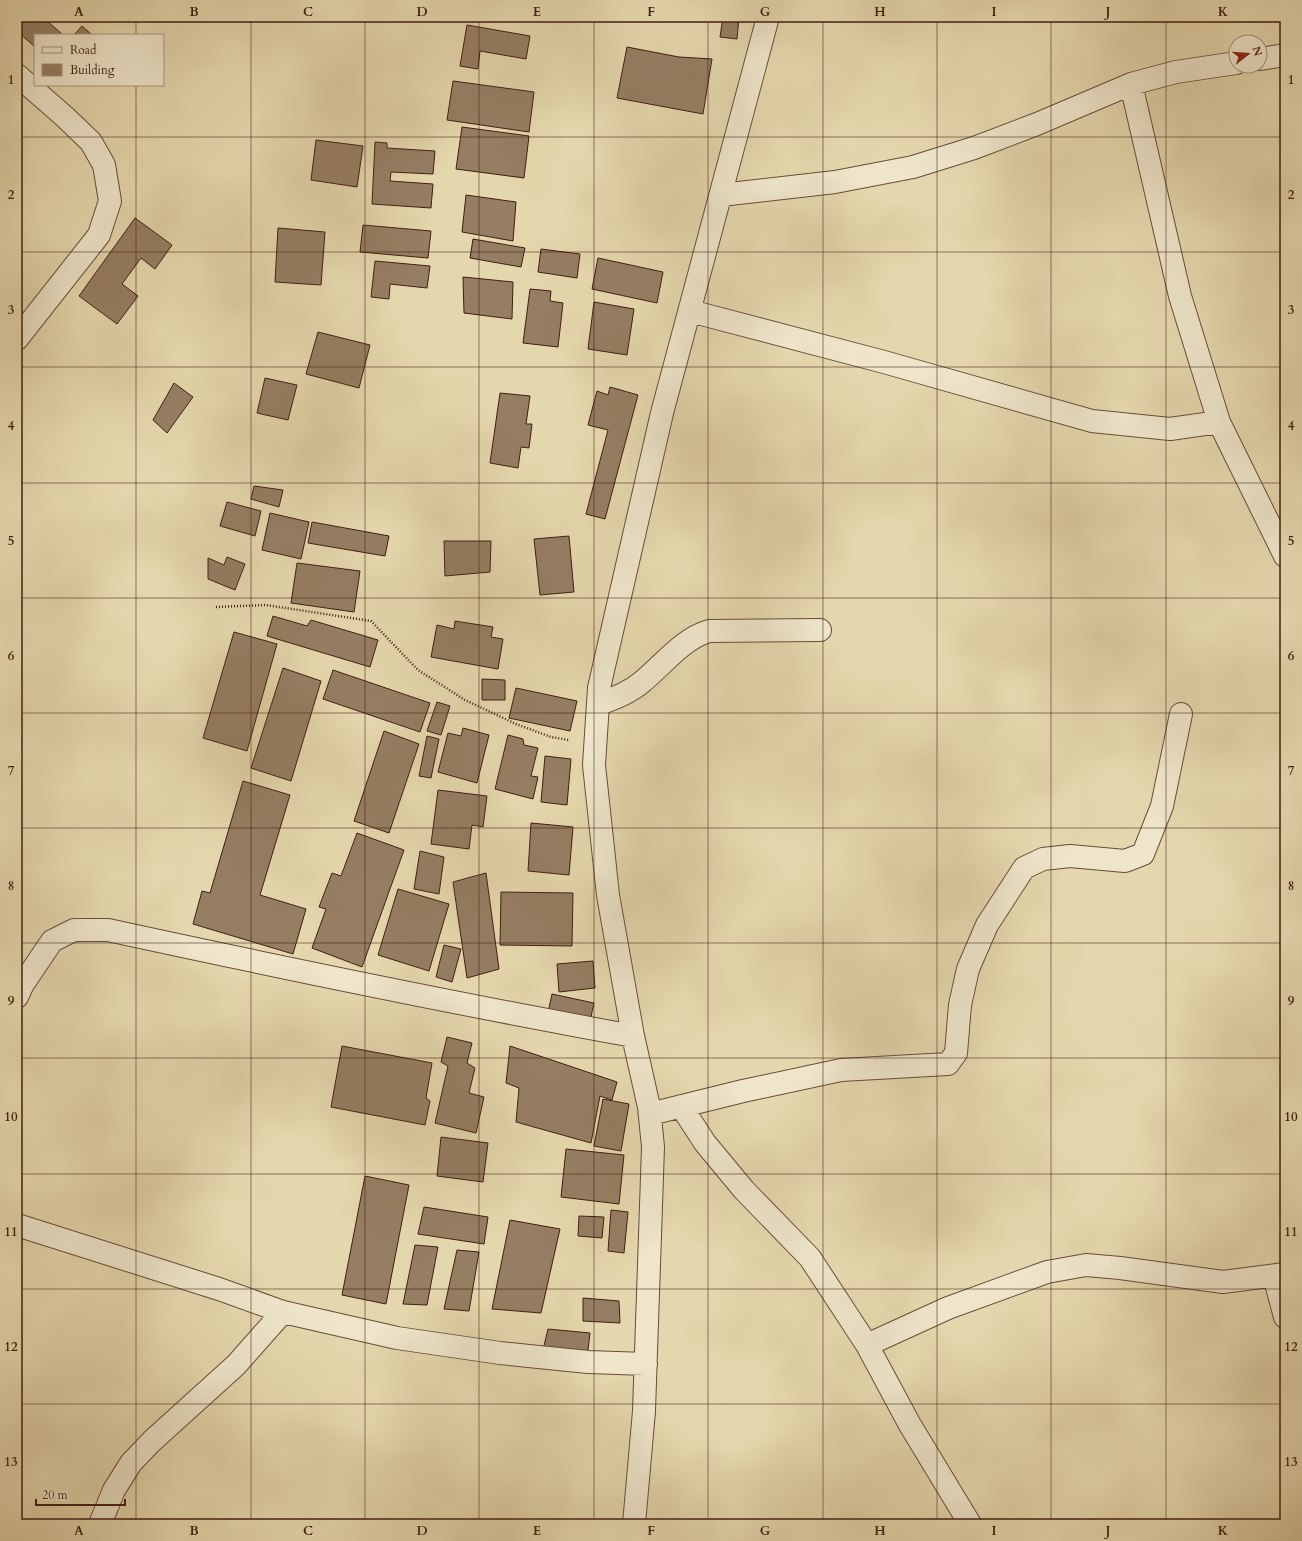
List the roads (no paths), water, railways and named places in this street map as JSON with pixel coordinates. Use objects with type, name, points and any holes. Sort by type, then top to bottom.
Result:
[{"type":"street","points":[[634,1524],[644,1411],[653,1147],[650,1114],[633,1036],[608,895],[594,765],[599,688],[662,413],[768,17]]},
{"type":"street","points":[[1268,58],[1285,55]]},
{"type":"street","points":[[721,195],[835,182],[913,167],[974,148],[1037,124],[1131,84],[1176,72],[1228,64]]},
{"type":"street","points":[[17,75],[65,116],[91,142],[104,165],[110,200],[99,235],[17,339]]},
{"type":"street","points":[[1131,84],[1180,296],[1218,422],[1285,556]]},
{"type":"street","points":[[690,310],[884,362],[1092,421],[1170,428],[1218,422]]},
{"type":"street","points":[[598,704],[615,698],[641,683],[684,644],[700,634],[709,631],[820,630]]},
{"type":"street","points":[[650,1114],[743,1091],[841,1070],[948,1064],[956,1053],[960,1005],[968,969],[987,925],[1024,868],[1043,860],[1070,856],[1125,861],[1143,854],[1162,806],[1181,714]]},
{"type":"street","points":[[17,997],[23,984],[52,941],[74,930],[108,930],[326,977],[517,1015],[633,1036]]},
{"type":"street","points":[[681,1106],[704,1143],[744,1190],[810,1258],[867,1345],[910,1425],[970,1524]]},
{"type":"street","points":[[17,1225],[219,1289],[283,1312],[397,1338],[500,1353],[588,1362],[646,1364]]},
{"type":"street","points":[[867,1345],[948,1308],[1047,1272],[1086,1265],[1120,1268],[1223,1282],[1280,1275],[1285,1317]]},
{"type":"street","points":[[100,1524],[114,1490],[131,1463],[152,1441],[236,1365],[283,1312]]}]
